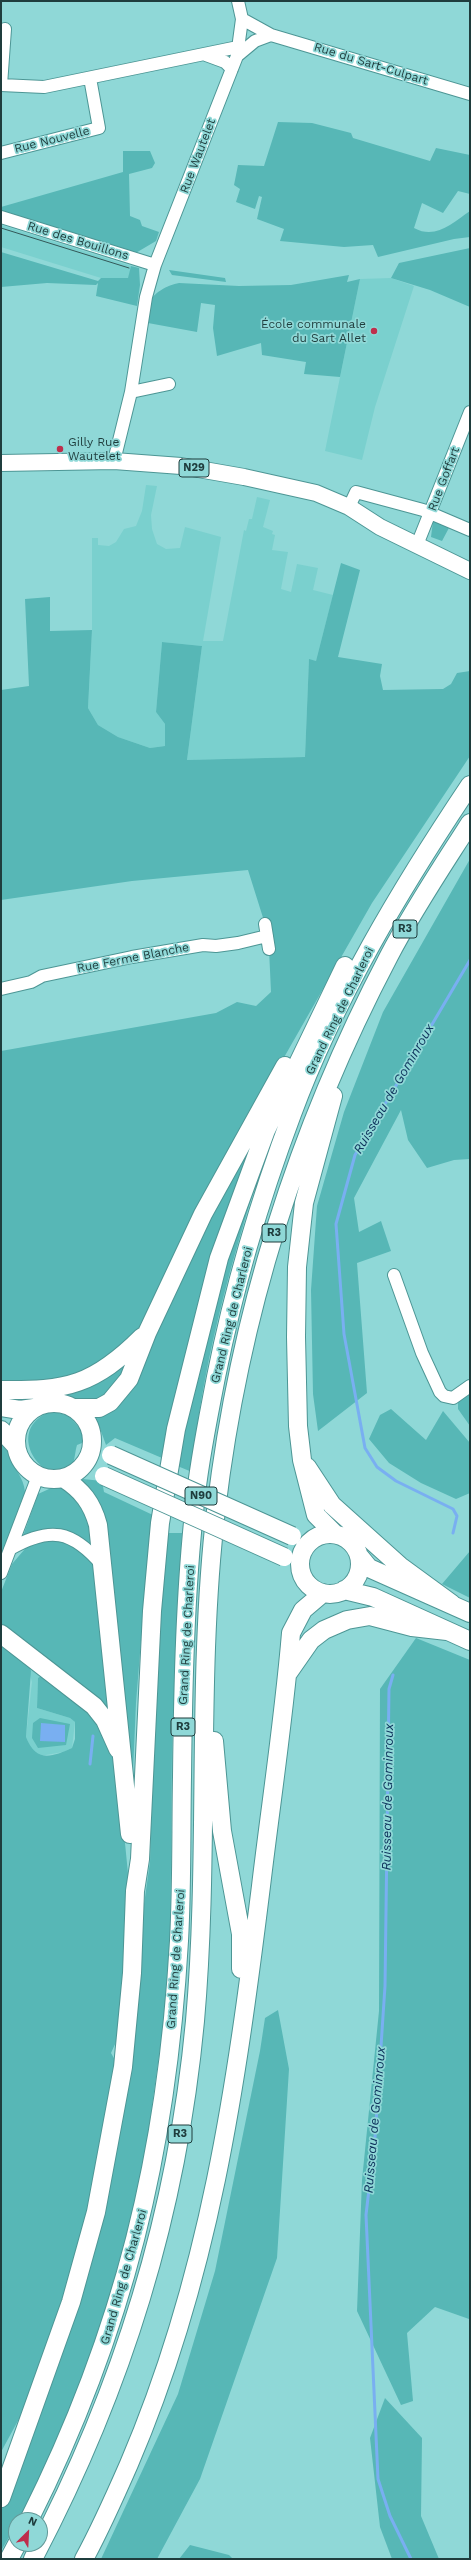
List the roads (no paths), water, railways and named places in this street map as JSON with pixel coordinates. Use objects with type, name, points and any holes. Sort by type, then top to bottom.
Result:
[{"type":"highway","name":"Grand Ring de Charleroi","points":[[34,2512],[85,2399],[112,2324],[136,2241],[152,2173],[165,2096],[179,1940],[184,1683],[195,1503],[205,1436],[221,1352],[240,1272],[293,1111],[329,1027],[374,941],[411,876],[470,785]]},
{"type":"highway","name":"Grand Ring de Charleroi","points":[[33,2559],[71,2483],[105,2407],[132,2331],[155,2253],[172,2177],[186,2098],[195,2019],[203,1861],[205,1684],[209,1590],[216,1511],[242,1356],[261,1278],[285,1195],[313,1119],[347,1040],[391,953],[470,823]]},
{"type":"highway","points":[[1,1407],[20,1410],[34,1408],[54,1402],[74,1408],[99,1408],[110,1402],[129,1379],[147,1332],[227,1166],[318,1008],[345,966],[374,941]]},
{"type":"highway","points":[[135,1891],[140,1859],[144,1737],[159,1531],[176,1429],[196,1343],[227,1236],[266,1130],[345,966]]},
{"type":"highway","points":[[347,1040],[345,1067],[332,1098],[304,1202],[297,1267],[296,1337],[298,1426],[302,1460],[316,1515],[334,1533],[348,1540],[368,1568],[470,1613]]},
{"type":"highway","points":[[1,1390],[54,1388],[88,1380],[116,1363],[147,1332]]},
{"type":"highway","points":[[16,1446],[19,1424],[34,1408]]},
{"type":"highway","points":[[1,1430],[16,1446],[20,1458],[27,1467],[38,1476],[68,1476],[88,1459],[92,1440],[89,1425],[74,1408]]},
{"type":"highway","name":"N90","points":[[92,1440],[111,1455],[292,1536],[313,1538]]},
{"type":"highway","points":[[302,1460],[332,1505],[400,1566],[452,1604]]},
{"type":"highway","name":"N90","points":[[68,1476],[90,1473],[104,1476],[284,1557],[300,1569]]},
{"type":"highway","points":[[1,2498],[71,2302],[96,2212],[123,2067],[132,1973],[135,1891],[126,1770],[102,1565],[95,1515],[81,1491],[68,1476]]},
{"type":"highway","points":[[334,1533],[313,1538],[301,1555],[300,1569],[310,1587],[323,1593],[338,1593],[344,1590],[356,1580],[359,1572],[360,1557]]},
{"type":"highway","points":[[344,1590],[373,1597],[470,1641]]},
{"type":"highway","points":[[84,2559],[114,2500],[146,2424],[194,2283],[226,2140],[288,1673],[291,1633],[303,1610],[323,1593]]},
{"type":"highway","points":[[288,1673],[311,1640],[324,1630],[347,1620],[370,1616],[412,1627],[447,1631]]},
{"type":"highway","points":[[1,1634],[94,1706],[112,1734],[126,1770]]},
{"type":"highway","points":[[205,1684],[213,1715],[222,1831],[241,1934],[242,2026]]},
{"type":"highway","points":[[1,2473],[26,2427]]},
{"type":"main road","name":"N29","points":[[1,463],[114,461],[181,466],[316,493],[349,508],[380,527],[470,571]]},
{"type":"main road","name":"N29","points":[[273,484],[339,513],[380,527]]},
{"type":"street","points":[[238,1],[242,19]]},
{"type":"street","name":"Rue du Sart-Culpart","points":[[242,19],[271,35],[470,94]]},
{"type":"street","name":"Rue Wautelet","points":[[131,392],[146,297],[155,265],[232,69],[237,52],[242,19]]},
{"type":"street","points":[[5,29],[1,85],[44,87],[204,55],[237,52],[255,41],[271,35]]},
{"type":"street","points":[[204,55],[225,62],[232,69]]},
{"type":"street","name":"Rue Nouvelle","points":[[1,153],[99,128],[90,78]]},
{"type":"street","name":"Rue des Bouillons","points":[[1,217],[155,265]]},
{"type":"street","points":[[114,461],[131,392],[169,384]]},
{"type":"street","name":"Rue Goffart","points":[[417,545],[470,412]]},
{"type":"street","points":[[349,508],[356,492],[423,510],[470,530]]},
{"type":"street","name":"Rue Ferme Blanche","points":[[1,989],[31,982],[42,976],[132,957],[203,944],[216,946],[238,943],[266,930],[269,949]]},
{"type":"street","points":[[394,1274],[422,1353],[440,1392],[444,1396],[453,1398],[470,1386]]},
{"type":"street","points":[[1,1573],[38,1476]]},
{"type":"street","points":[[10,1549],[36,1535],[67,1536],[78,1541],[102,1565]]},
{"type":"waterway","name":"Ruisseau de Gominroux","points":[[453,1533],[457,1516],[453,1509],[396,1481],[377,1467],[365,1448],[344,1334],[336,1224],[355,1155],[470,960]]},
{"type":"waterway","name":"Ruisseau de Gominroux","points":[[393,1675],[389,1689],[385,1986],[375,2137],[366,2215],[378,2479],[390,2516],[411,2559]]},
{"type":"waterway","points":[[90,1764],[93,1736]]},
{"type":"tram line","points":[[1,228],[129,268]]},
{"type":"place","name":"École communale du Sart Allet","points":[[374,331]]},
{"type":"place","name":"Gilly Rue Wautelet","points":[[60,449]]}]
